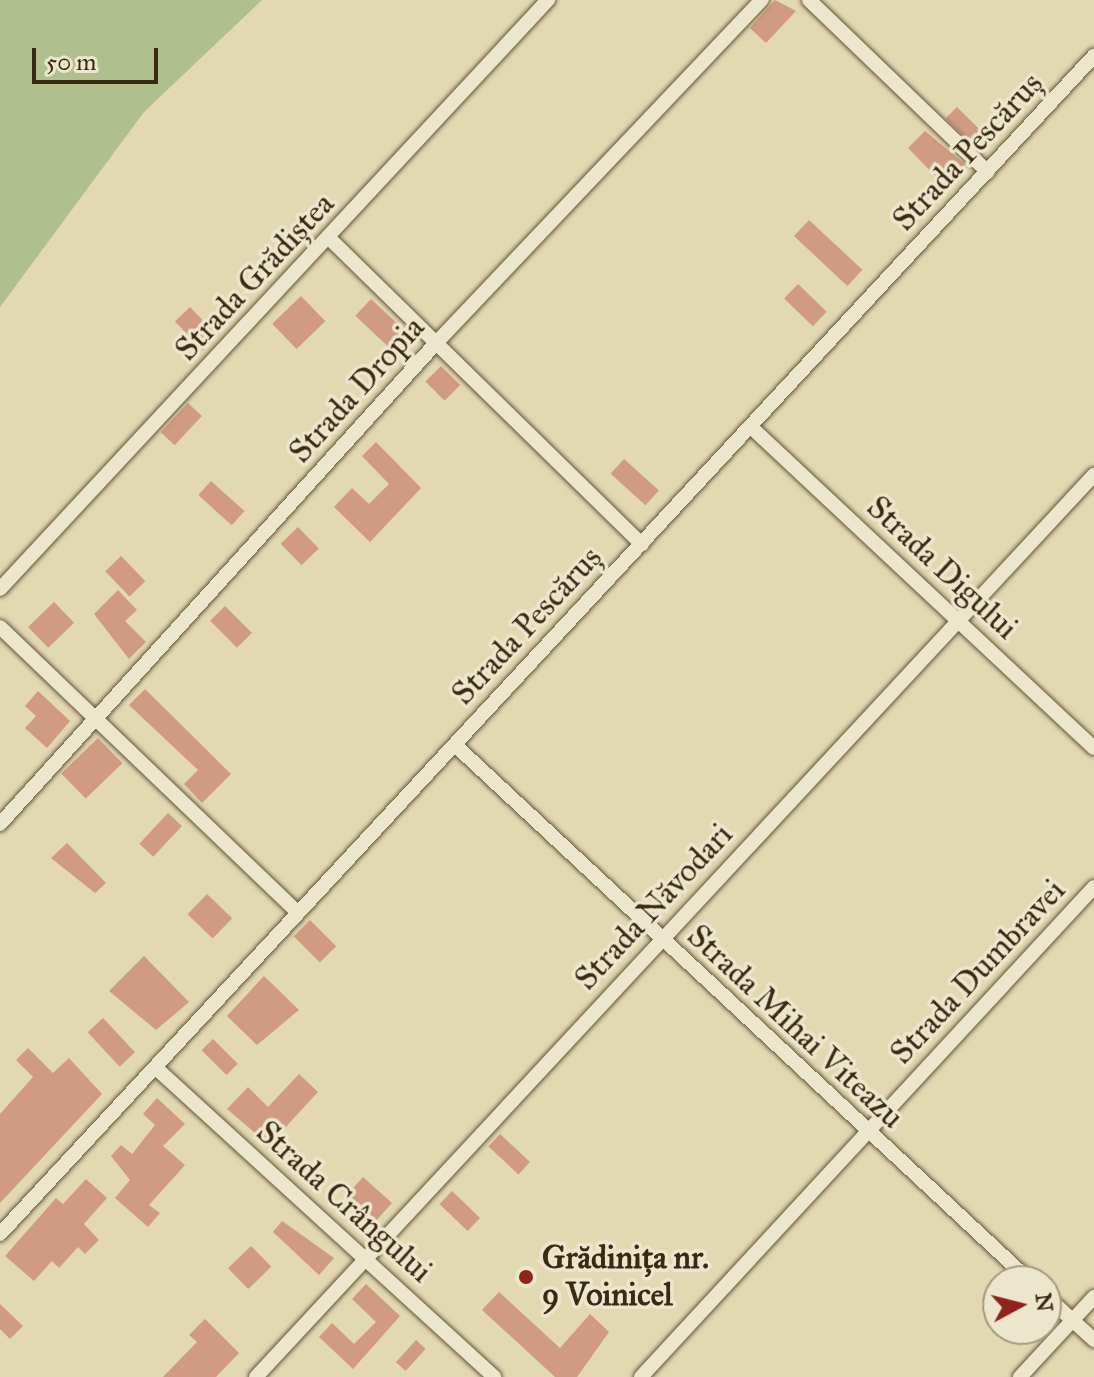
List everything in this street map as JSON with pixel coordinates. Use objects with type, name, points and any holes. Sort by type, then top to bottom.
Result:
[{"type":"street","name":"Strada Grădiștea","points":[[0,589],[548,0]]},
{"type":"street","name":"Strada Dropia","points":[[0,824],[437,342],[762,0]]},
{"type":"street","points":[[809,0],[988,172]]},
{"type":"street","name":"Strada Pescăruș","points":[[0,1234],[297,912],[752,428],[1094,56]]},
{"type":"street","points":[[329,238],[642,544]]},
{"type":"street","name":"Strada Digului","points":[[752,428],[1094,748]]},
{"type":"street","name":"Strada Năvodari","points":[[256,1377],[1094,475]]},
{"type":"street","points":[[0,627],[297,912]]},
{"type":"street","name":"Strada Mihai Viteazu","points":[[455,745],[1012,1265]]},
{"type":"street","name":"Strada Dumbravei","points":[[641,1377],[1094,887]]},
{"type":"street","name":"Strada Crângului","points":[[156,1068],[494,1377]]},
{"type":"street","points":[[1020,1377],[1094,1297]]},
{"type":"street","points":[[1062,1311],[1094,1340]]},
{"type":"green space","points":[[0,0],[262,0],[144,112],[0,307]]},
{"type":"building","points":[[775,0],[796,11],[766,43],[750,28]]},
{"type":"building","points":[[957,107],[989,139],[978,150],[946,118]]},
{"type":"building","points":[[925,131],[965,164],[945,186],[908,148]]},
{"type":"building","points":[[809,220],[862,270],[847,286],[794,236]]},
{"type":"building","points":[[798,284],[827,312],[813,326],[784,298]]},
{"type":"building","points":[[301,296],[325,321],[297,349],[272,324]]},
{"type":"building","points":[[371,299],[410,335],[394,352],[355,316]]},
{"type":"building","points":[[190,307],[218,336],[203,350],[175,322]]},
{"type":"building","points":[[441,366],[460,385],[445,401],[425,382]]},
{"type":"building","points":[[188,403],[202,416],[175,445],[161,432]]},
{"type":"building","points":[[376,442],[421,488],[370,542],[334,507],[352,488],[369,504],[389,484],[362,456]]},
{"type":"building","points":[[624,459],[659,490],[646,505],[611,474]]},
{"type":"building","points":[[211,481],[244,511],[232,525],[198,495]]},
{"type":"building","points":[[298,527],[319,549],[302,565],[281,544]]},
{"type":"building","points":[[121,556],[145,581],[129,596],[105,571]]},
{"type":"building","points":[[118,590],[137,610],[125,621],[146,642],[129,659],[94,614]]},
{"type":"building","points":[[54,602],[74,623],[48,648],[28,627]]},
{"type":"building","points":[[225,606],[252,633],[237,648],[210,621]]},
{"type":"building","points":[[145,689],[231,774],[202,803],[184,784],[198,770],[129,705]]},
{"type":"building","points":[[38,691],[70,721],[47,748],[25,728],[36,716],[25,706]]},
{"type":"building","points":[[98,738],[122,763],[86,799],[61,773]]},
{"type":"building","points":[[168,813],[182,826],[153,857],[139,844]]},
{"type":"building","points":[[67,843],[106,883],[95,893],[51,858]]},
{"type":"building","points":[[207,894],[232,918],[213,938],[188,914]]},
{"type":"building","points":[[310,920],[336,946],[320,962],[294,936]]},
{"type":"building","points":[[144,956],[189,1002],[156,1030],[109,991]]},
{"type":"building","points":[[264,976],[299,1010],[257,1045],[227,1016]]},
{"type":"building","points":[[103,1018],[135,1052],[120,1067],[88,1032]]},
{"type":"building","points":[[213,1039],[238,1064],[226,1075],[202,1050]]},
{"type":"building","points":[[28,1048],[53,1073],[69,1058],[102,1094],[0,1203],[0,1114],[33,1077],[16,1060]]},
{"type":"building","points":[[299,1074],[318,1092],[269,1145],[227,1109],[248,1087],[268,1107]]},
{"type":"building","points":[[157,1098],[185,1124],[163,1146],[185,1165],[149,1205],[160,1213],[148,1227],[115,1198],[130,1180],[111,1156],[121,1145],[132,1154],[155,1125],[143,1114]]},
{"type":"building","points":[[500,1134],[530,1162],[518,1174],[488,1146]]},
{"type":"building","points":[[363,1177],[392,1203],[377,1220],[348,1194]]},
{"type":"building","points":[[86,1179],[107,1198],[84,1224],[99,1240],[85,1254],[78,1247],[59,1268],[52,1261],[34,1281],[5,1256],[56,1198],[63,1204]]},
{"type":"building","points":[[452,1191],[480,1218],[468,1231],[439,1204]]},
{"type":"building","points":[[282,1221],[334,1258],[319,1275],[273,1232]]},
{"type":"building","points":[[251,1246],[271,1267],[248,1289],[228,1268]]},
{"type":"building","points":[[366,1284],[400,1316],[353,1369],[319,1337],[332,1323],[354,1344],[376,1322],[352,1299]]},
{"type":"building","points":[[499,1292],[560,1348],[590,1314],[609,1332],[577,1377],[555,1377],[482,1310]]},
{"type":"building","points":[[0,1304],[23,1326],[10,1339],[0,1329]]},
{"type":"building","points":[[205,1319],[239,1353],[216,1377],[163,1377],[197,1342],[189,1335]]},
{"type":"building","points":[[416,1340],[426,1349],[406,1371],[396,1362]]},
{"type":"place","name":"Grădinița nr. 9 Voinicel","points":[[526,1277]]}]
